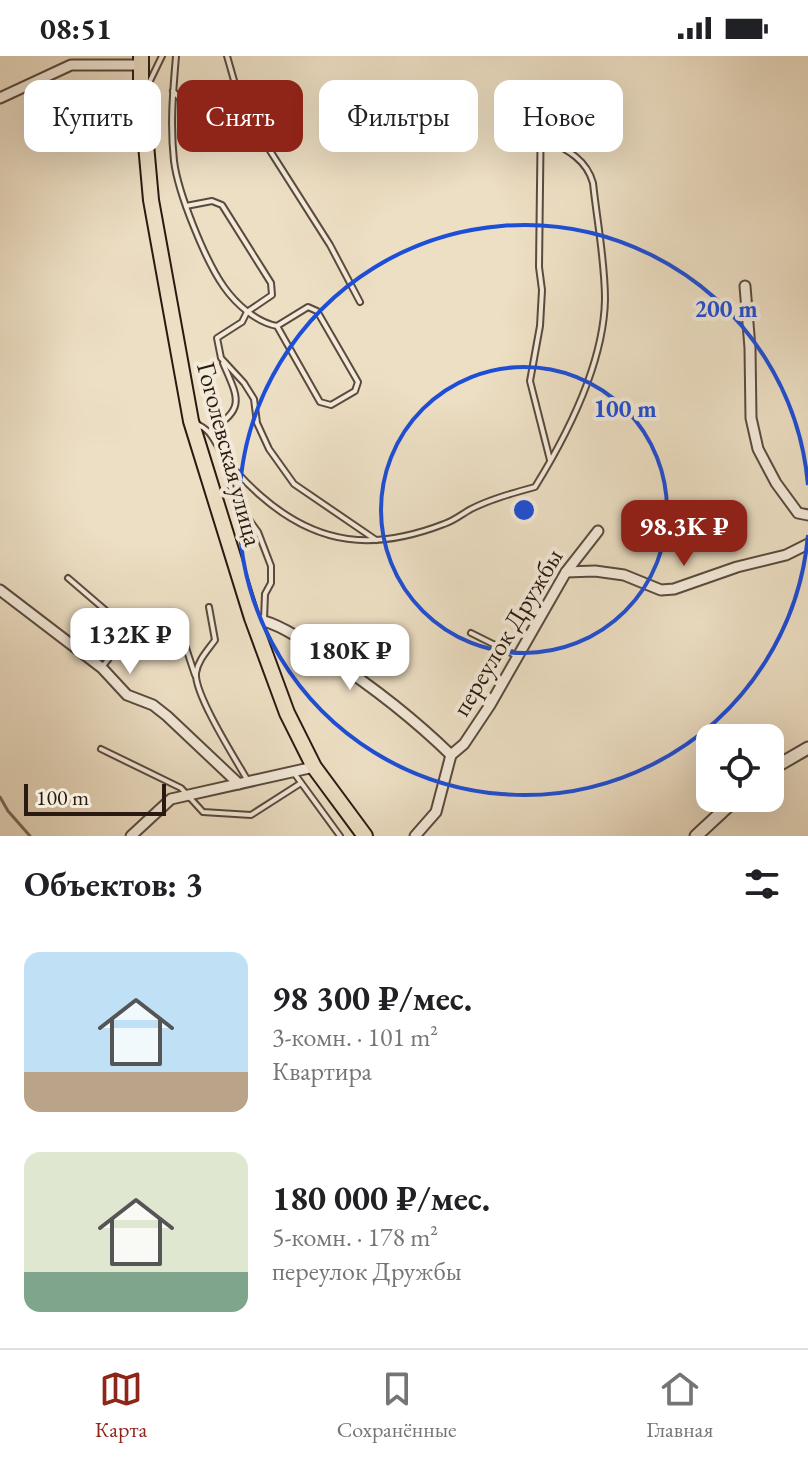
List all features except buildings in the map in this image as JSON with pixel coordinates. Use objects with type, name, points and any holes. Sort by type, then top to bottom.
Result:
[{"type":"main road","name":"Гоголевская улица","points":[[147,152],[151,200],[191,421],[287,713],[314,767],[365,836]]},
{"type":"street","points":[[0,98],[71,65],[141,60]]},
{"type":"street","points":[[745,286],[751,418],[758,449],[776,483],[798,513],[808,515]]},
{"type":"street","name":"переулок Дружбы","points":[[415,836],[436,812],[451,755],[464,744],[490,705],[566,572],[598,531]]},
{"type":"street","points":[[566,572],[595,571],[624,575],[661,590],[674,589],[737,567],[786,555],[808,544]]},
{"type":"street","points":[[0,590],[102,668],[127,695],[153,705],[167,716],[243,783]]},
{"type":"street","name":"переулок Дружбы","points":[[258,619],[293,634],[384,695],[451,755]]},
{"type":"street","points":[[784,762],[808,748]]},
{"type":"street","points":[[131,836],[171,799],[314,767]]},
{"type":"street","points":[[696,836],[722,812]]},
{"type":"lane","points":[[152,80],[162,56]]},
{"type":"lane","points":[[176,56],[171,115],[178,187],[223,287],[247,312],[268,325],[277,326],[308,307],[317,311],[358,382],[355,391],[331,405],[320,402],[277,326]]},
{"type":"lane","points":[[227,56],[234,80]]},
{"type":"lane","points":[[173,91],[177,95]]},
{"type":"lane","points":[[271,152],[330,245],[360,302]]},
{"type":"lane","points":[[540,152],[539,267],[542,290],[540,326],[530,381],[550,462]]},
{"type":"lane","points":[[220,451],[259,495],[298,525],[342,538],[380,542],[413,535],[448,523],[481,505],[535,487],[579,404],[603,322],[605,297],[593,183],[589,167],[570,152]]},
{"type":"lane","points":[[186,206],[212,201],[222,205],[271,283],[272,295],[247,312],[242,322],[217,338],[221,358],[234,388],[236,408],[231,418],[211,430]]},
{"type":"lane","points":[[221,358],[254,399],[257,423],[269,449],[294,484],[380,542]]},
{"type":"lane","points":[[191,421],[211,430],[234,499],[258,532],[271,566],[271,583],[258,619]]},
{"type":"lane","points":[[68,578],[118,621],[123,640],[102,668]]},
{"type":"lane","points":[[195,677],[198,662],[215,640],[209,607]]},
{"type":"lane","points":[[178,624],[195,677],[243,783]]},
{"type":"lane","points":[[471,633],[517,656]]},
{"type":"lane","points":[[101,749],[181,788],[203,812],[251,815],[301,783]]},
{"type":"lane","points":[[293,772],[340,836]]},
{"type":"waterway","points":[[0,797],[30,836]]}]
